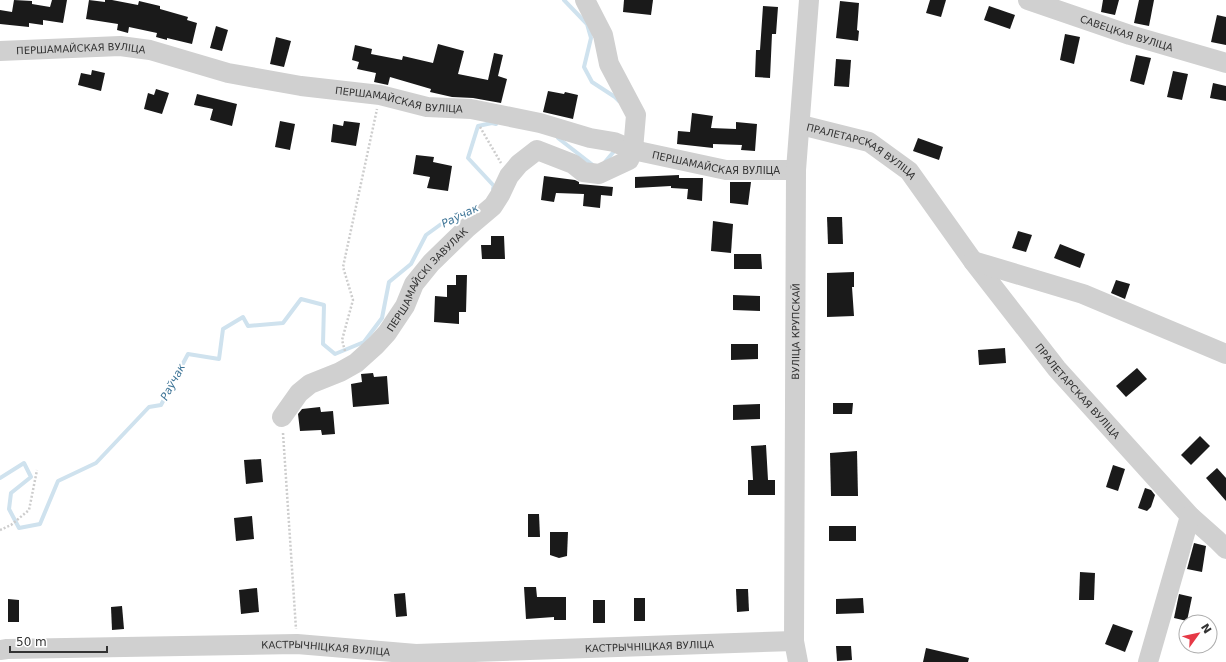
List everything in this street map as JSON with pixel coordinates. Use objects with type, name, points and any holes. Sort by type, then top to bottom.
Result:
[{"type":"street","points":[[585,0],[603,35],[609,64],[636,116],[624,146]]},
{"type":"street","name":"ВУЛІЦА КРУПСКАЙ","points":[[798,662],[794,641],[796,170],[801,126],[809,0]]},
{"type":"street","name":"САВЕЦКАЯ ВУЛІЦА","points":[[1028,0],[1130,35],[1226,63]]},
{"type":"street","name":"ПЕРШАМАЙСКАЯ ВУЛІЦА","points":[[0,51],[120,46],[150,50],[228,73],[301,86],[380,95],[427,107],[471,109],[540,123],[590,138],[726,170],[796,170]]},
{"type":"street","name":"ПРАЛЕТАРСКАЯ ВУЛІЦА","points":[[801,126],[869,142],[909,171],[973,261],[1057,369],[1190,516],[1226,549]]},
{"type":"street","name":"ПЕРШАМАЙСКІ ЗАВУЛАК","points":[[282,417],[299,393],[310,384],[340,372],[356,363],[387,333],[405,306],[414,284],[467,228],[493,206],[509,176],[519,164],[537,150],[573,164],[583,172],[599,174],[629,160],[624,146]]},
{"type":"street","points":[[973,261],[1083,294],[1226,354]]},
{"type":"street","points":[[1148,662],[1190,516]]},
{"type":"street","name":"КАСТРЫЧНІЦКАЯ ВУЛІЦА","points":[[0,650],[7,648],[297,644],[416,654],[794,641]]},
{"type":"path","points":[[347,358],[342,340],[353,300],[343,268],[380,95]]},
{"type":"path","points":[[484,133],[509,176]]},
{"type":"path","points":[[282,417],[297,644]]},
{"type":"path","points":[[0,530],[11,524],[29,510],[37,470]]},
{"type":"building","points":[[14,0],[32,1],[32,4],[50,7],[52,0],[67,0],[63,23],[43,20],[43,25],[29,23],[29,27],[0,24],[0,10],[12,12]]},
{"type":"building","points":[[89,0],[105,2],[105,0],[112,0],[138,5],[139,1],[160,6],[160,9],[188,17],[187,20],[197,23],[192,44],[167,38],[167,40],[156,37],[157,33],[129,27],[128,33],[117,30],[118,24],[86,19]]},
{"type":"building","points":[[624,0],[653,0],[651,15],[623,12]]},
{"type":"building","points":[[930,0],[946,0],[941,17],[926,13]]},
{"type":"building","points":[[1103,0],[1119,0],[1115,15],[1101,12]]},
{"type":"building","points":[[1139,0],[1154,0],[1149,26],[1134,23]]},
{"type":"building","points":[[840,1],[859,3],[857,30],[859,31],[858,41],[836,38]]},
{"type":"building","points":[[763,6],[778,7],[776,34],[772,34],[770,78],[755,77],[756,50],[760,50]]},
{"type":"building","points":[[989,6],[1015,15],[1010,29],[984,20]]},
{"type":"building","points":[[1217,15],[1226,17],[1226,45],[1211,42]]},
{"type":"building","points":[[216,26],[228,30],[222,51],[210,48]]},
{"type":"building","points":[[1065,34],[1080,37],[1074,64],[1060,60]]},
{"type":"building","points":[[276,37],[291,41],[284,67],[270,64]]},
{"type":"building","points":[[438,44],[464,51],[458,74],[488,80],[494,53],[503,55],[498,76],[507,79],[501,103],[473,98],[452,97],[430,92],[431,89],[390,77],[388,85],[374,82],[376,73],[357,69],[359,62],[352,60],[355,45],[372,49],[371,54],[402,60],[403,56],[433,63]]},
{"type":"building","points":[[1136,55],[1151,58],[1144,85],[1130,81]]},
{"type":"building","points":[[836,59],[851,60],[849,87],[834,86]]},
{"type":"building","points":[[92,70],[105,73],[101,91],[78,85],[81,73],[91,75]]},
{"type":"building","points":[[1173,71],[1188,74],[1182,100],[1167,97]]},
{"type":"building","points":[[1213,83],[1226,86],[1226,101],[1210,98]]},
{"type":"building","points":[[156,89],[169,93],[162,114],[144,109],[148,93],[154,95]]},
{"type":"building","points":[[548,91],[564,94],[565,92],[578,95],[573,119],[543,112]]},
{"type":"building","points":[[197,94],[237,104],[232,126],[210,120],[213,109],[194,105]]},
{"type":"building","points":[[692,113],[713,116],[711,128],[736,129],[736,122],[757,124],[755,151],[741,150],[742,145],[713,144],[713,148],[677,144],[678,131],[690,132]]},
{"type":"building","points":[[280,121],[295,124],[290,150],[275,147]]},
{"type":"building","points":[[344,121],[360,123],[356,146],[331,142],[333,124],[343,126]]},
{"type":"building","points":[[918,138],[943,147],[939,160],[913,151]]},
{"type":"building","points":[[416,155],[434,157],[433,162],[452,166],[448,191],[427,188],[430,177],[413,174]]},
{"type":"building","points":[[679,175],[679,178],[703,178],[702,201],[687,199],[688,189],[671,188],[671,186],[635,188],[635,177]]},
{"type":"building","points":[[544,176],[575,180],[579,182],[579,184],[613,187],[612,196],[601,195],[600,208],[583,206],[584,194],[556,193],[554,202],[541,200]]},
{"type":"building","points":[[730,182],[751,182],[748,205],[730,203]]},
{"type":"building","points":[[827,217],[842,217],[843,244],[828,244]]},
{"type":"building","points":[[713,221],[733,224],[731,253],[711,251]]},
{"type":"building","points":[[1018,231],[1032,235],[1026,252],[1012,248]]},
{"type":"building","points":[[491,236],[504,236],[505,259],[482,259],[481,245],[491,245]]},
{"type":"building","points":[[1060,244],[1085,254],[1080,268],[1054,258]]},
{"type":"building","points":[[734,254],[761,254],[762,269],[734,269]]},
{"type":"building","points":[[854,272],[854,287],[852,287],[854,316],[827,317],[827,273]]},
{"type":"building","points":[[456,275],[467,275],[466,312],[459,312],[459,324],[434,322],[435,296],[447,297],[447,285],[456,285]]},
{"type":"building","points":[[1116,280],[1130,284],[1125,299],[1111,293]]},
{"type":"building","points":[[733,295],[760,296],[760,311],[733,310]]},
{"type":"building","points":[[731,344],[758,344],[758,359],[731,360]]},
{"type":"building","points":[[1005,348],[1006,363],[979,365],[978,350]]},
{"type":"building","points":[[1137,368],[1147,379],[1126,397],[1116,386]]},
{"type":"building","points":[[373,373],[374,377],[387,376],[389,404],[353,407],[351,384],[362,382],[361,374]]},
{"type":"building","points":[[833,403],[853,403],[852,414],[833,414]]},
{"type":"building","points":[[760,404],[760,419],[733,420],[733,405]]},
{"type":"building","points":[[320,407],[321,412],[333,411],[335,434],[322,435],[321,430],[300,431],[298,414],[302,409]]},
{"type":"building","points":[[1200,436],[1210,446],[1191,465],[1181,455]]},
{"type":"building","points":[[766,445],[768,480],[775,480],[775,495],[748,495],[748,480],[753,480],[751,446]]},
{"type":"building","points":[[857,451],[858,496],[831,496],[830,453]]},
{"type":"building","points":[[261,459],[263,482],[246,484],[244,460]]},
{"type":"building","points":[[1113,465],[1125,469],[1118,491],[1106,487]]},
{"type":"building","points":[[1217,468],[1226,478],[1226,501],[1206,478]]},
{"type":"building","points":[[1145,488],[1151,490],[1155,495],[1151,507],[1147,511],[1138,508]]},
{"type":"building","points":[[528,514],[539,514],[540,537],[528,537]]},
{"type":"building","points":[[252,516],[254,539],[236,541],[234,518]]},
{"type":"building","points":[[829,526],[856,526],[856,541],[829,541]]},
{"type":"building","points":[[550,532],[568,532],[567,556],[559,558],[550,555]]},
{"type":"building","points":[[1194,543],[1206,546],[1202,572],[1187,569]]},
{"type":"building","points":[[1080,572],[1095,573],[1094,600],[1079,600]]},
{"type":"building","points":[[524,587],[536,587],[537,597],[566,597],[566,620],[554,620],[554,617],[526,619]]},
{"type":"building","points":[[257,588],[259,612],[241,614],[239,590]]},
{"type":"building","points":[[736,589],[748,589],[749,611],[737,612]]},
{"type":"building","points":[[405,593],[407,616],[396,617],[394,594]]},
{"type":"building","points":[[1179,594],[1192,597],[1188,614],[1178,614],[1178,619],[1174,618]]},
{"type":"building","points":[[634,598],[645,598],[645,621],[634,621]]},
{"type":"building","points":[[863,598],[864,613],[836,614],[836,599]]},
{"type":"building","points":[[8,599],[19,600],[19,622],[8,622]]},
{"type":"building","points":[[593,600],[605,600],[605,623],[593,623]]},
{"type":"building","points":[[122,606],[124,629],[112,630],[111,607]]},
{"type":"building","points":[[1113,624],[1133,631],[1125,652],[1105,644]]},
{"type":"building","points":[[836,646],[851,646],[852,660],[837,661]]},
{"type":"building","points":[[926,648],[969,658],[968,662],[923,662]]},
{"type":"waterway","name":"Раўчак","points":[[564,0],[587,24],[591,38],[584,67],[592,82],[619,101]]},
{"type":"waterway","name":"Раўчак","points":[[493,189],[494,186],[468,158],[478,126],[492,123],[496,124]]},
{"type":"waterway","name":"Раўчак","points":[[558,138],[594,166]]},
{"type":"waterway","name":"Раўчак","points":[[605,162],[616,149]]},
{"type":"waterway","name":"Раўчак","points":[[0,478],[24,463],[31,477],[11,493],[9,509],[19,528],[40,524],[58,481],[96,463],[149,407],[161,405],[188,354],[219,359],[223,329],[243,317],[248,326],[283,323],[301,299],[324,305],[323,344],[335,354],[364,342],[382,318],[389,282],[411,264],[426,235],[444,222],[475,210]]}]
